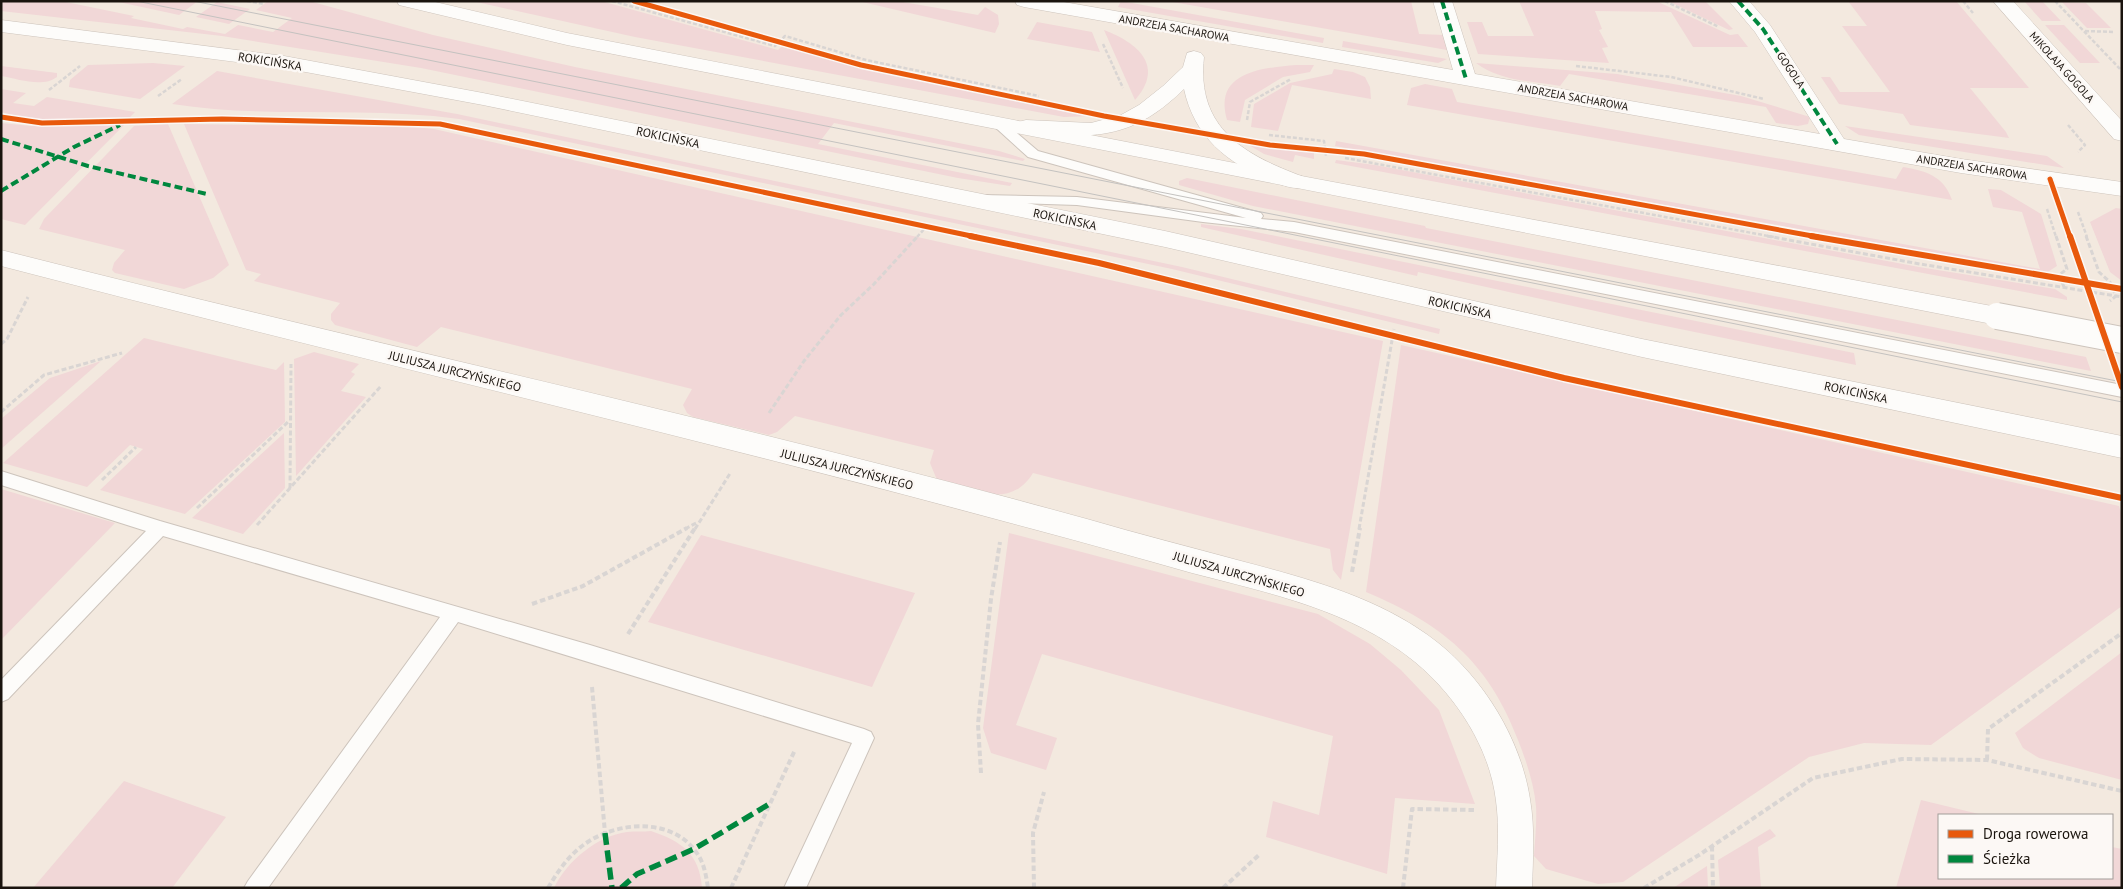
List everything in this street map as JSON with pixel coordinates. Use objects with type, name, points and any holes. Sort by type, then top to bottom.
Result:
[{"type":"street","points":[[406,1],[567,40],[2122,340]]},
{"type":"street","points":[[1442,1],[1466,79]]},
{"type":"street","name":"GOGOLA","points":[[1738,1],[1763,29],[1814,104],[1837,144]]},
{"type":"street","name":"MIKOŁAJA GOGOLA","points":[[2002,1],[2122,134]]},
{"type":"street","name":"ANDRZEJA SACHAROWA","points":[[1029,2],[1961,166],[2122,189]]},
{"type":"street","name":"ROKICIŃSKA","points":[[1,26],[284,62],[483,99],[1192,245],[1642,348],[2122,447]]},
{"type":"street","points":[[1199,33],[1192,69],[1195,101],[1216,135],[1238,156],[1265,170],[1296,182]]},
{"type":"street","points":[[1000,125],[1069,130],[1100,128],[1129,120],[1164,96],[1192,69]]},
{"type":"street","name":"JULIUSZA JURCZYŃSKIEGO","points":[[1,258],[181,305],[313,335],[1005,509],[1282,585],[1348,607],[1389,628],[1426,652],[1452,678],[1476,708],[1498,747],[1512,794],[1514,810],[1514,888]]},
{"type":"lane","points":[[1000,125],[1033,154],[1294,227],[2122,391]]},
{"type":"lane","points":[[961,197],[1077,201],[1204,218],[1294,227]]},
{"type":"lane","points":[[1,478],[80,501],[160,528],[590,653],[864,738],[795,888]]},
{"type":"lane","points":[[1,693],[160,528]]},
{"type":"lane","points":[[255,888],[454,613]]},
{"type":"path","points":[[247,1],[264,4]]},
{"type":"path","points":[[612,1],[775,46],[786,36],[866,60],[1047,97]]},
{"type":"path","points":[[634,1],[861,65],[1038,102]]},
{"type":"path","points":[[1665,1],[1722,29]]},
{"type":"path","points":[[2055,1],[2122,71]]},
{"type":"path","points":[[1103,16],[1096,28],[1127,99],[1117,109],[1142,112]]},
{"type":"path","points":[[2084,31],[2114,32]]},
{"type":"path","points":[[1209,124],[1245,131],[1250,102],[1286,80],[1325,71],[1328,55]]},
{"type":"path","points":[[49,90],[80,65],[70,64]]},
{"type":"path","points":[[158,96],[188,74]]},
{"type":"path","points":[[1263,134],[1324,141],[1324,149]]},
{"type":"path","points":[[1316,148],[1333,153]]},
{"type":"path","points":[[1341,155],[1915,256],[2122,289]]},
{"type":"path","points":[[1341,155],[1920,264],[2122,297]]},
{"type":"path","points":[[2050,179],[2060,208]]},
{"type":"path","points":[[2085,183],[2094,204],[2077,211],[2099,272],[2110,282],[2116,296]]},
{"type":"path","points":[[2060,208],[2046,205],[2067,268],[2059,275],[2064,287],[2070,293]]},
{"type":"path","points":[[917,225],[936,229]]},
{"type":"path","points":[[605,833],[590,653],[623,642],[748,444],[804,361],[834,324],[926,227]]},
{"type":"path","points":[[1,344],[7,339],[28,298],[58,273]]},
{"type":"path","points":[[2086,284],[2092,300]]},
{"type":"path","points":[[2108,304],[2116,296]]},
{"type":"path","points":[[1348,607],[1394,329]]},
{"type":"path","points":[[1382,334],[1401,339]]},
{"type":"path","points":[[290,488],[289,421],[291,358],[313,335]]},
{"type":"path","points":[[1,412],[44,375],[122,352]]},
{"type":"path","points":[[235,549],[407,359]]},
{"type":"path","points":[[160,528],[190,514],[237,473],[289,421]]},
{"type":"path","points":[[80,501],[136,446]]},
{"type":"path","points":[[981,773],[978,724],[991,599],[1005,509]]},
{"type":"path","points":[[531,604],[583,586],[699,522]]},
{"type":"path","points":[[1987,760],[1988,729],[2122,633]]},
{"type":"path","points":[[731,888],[808,720]]},
{"type":"path","points":[[1644,888],[1712,846],[1813,778],[1902,759],[1987,760],[2122,791]]},
{"type":"path","points":[[1034,888],[1033,833],[1044,792]]},
{"type":"path","points":[[1403,888],[1412,810],[1514,810]]},
{"type":"path","points":[[548,888],[558,870],[580,848],[605,833],[625,827],[646,826],[664,829],[681,837],[694,849],[705,870],[708,888]]},
{"type":"path","points":[[1712,846],[1713,888]]},
{"type":"path","points":[[1223,888],[1259,855]]},
{"type":"shaded area","points":[[1,1],[61,1],[134,16],[131,18],[183,29],[187,27],[225,34],[238,25],[273,32],[292,18],[256,10],[268,1],[309,1],[433,35],[575,67],[999,151],[1025,159],[1023,161],[834,123],[818,144],[1012,183],[1010,186],[958,178],[421,68],[222,36],[1,11]]},
{"type":"shaded area","points":[[114,1],[198,1],[179,15]]},
{"type":"shaded area","points":[[472,1],[601,1],[778,50],[783,45],[858,67],[1091,116],[1064,117],[635,37]]},
{"type":"shaded area","points":[[858,1],[897,1],[978,15],[985,7],[998,15],[999,24],[995,33]]},
{"type":"shaded area","points":[[1121,1],[1324,38],[1323,43],[1118,7]]},
{"type":"shaded area","points":[[1167,1],[1411,1],[1419,34],[1444,35],[1447,50]]},
{"type":"shaded area","points":[[1519,1],[1656,1],[1730,35],[1738,34],[1748,47],[1693,47],[1671,12],[1595,11],[1602,29],[1599,30],[1608,47],[1602,48],[1609,63],[1478,54],[1467,22],[1482,22],[1488,36],[1534,36]]},
{"type":"shaded area","points":[[1668,1],[1705,1],[1733,29],[1729,30]]},
{"type":"shaded area","points":[[1848,1],[1956,1],[2029,88],[1970,88],[2009,138],[1910,125],[1903,114],[1839,104],[1821,77],[1830,77],[1840,92],[1890,92],[1842,26],[1867,26]]},
{"type":"shaded area","points":[[2024,1],[2042,1],[2061,21],[2042,21]]},
{"type":"shaded area","points":[[217,2],[250,9],[229,24],[196,17]]},
{"type":"shaded area","points":[[2062,2],[2086,3],[2111,28],[2087,28]]},
{"type":"shaded area","points":[[1037,22],[1092,32],[1100,52],[1027,39]]},
{"type":"shaded area","points":[[2045,25],[2064,25],[2100,63],[2080,63]]},
{"type":"shaded area","points":[[1104,30],[1127,42],[1144,57],[1148,77],[1144,88],[1135,100]]},
{"type":"shaded area","points":[[1343,41],[1447,59],[1438,63],[1342,47]]},
{"type":"shaded area","points":[[153,63],[185,66],[140,99],[69,87],[70,80],[88,65]]},
{"type":"shaded area","points":[[1476,63],[1617,74],[1741,96],[1810,117],[1808,124],[1798,126],[1776,123],[1766,107],[1569,74],[1560,86],[1527,81],[1505,77]]},
{"type":"shaded area","points":[[1296,65],[1314,65],[1310,72],[1283,77],[1245,100],[1240,122],[1227,120],[1225,104],[1227,92],[1234,82],[1256,71]]},
{"type":"shaded area","points":[[1,66],[57,73],[57,77],[44,82],[23,81],[1,76]]},
{"type":"shaded area","points":[[1334,69],[1353,72],[1365,77],[1370,87],[1371,99],[1292,85],[1278,131],[1251,127],[1254,104],[1290,83],[1332,74]]},
{"type":"shaded area","points":[[217,71],[457,114],[1182,267],[1440,329],[1439,334],[1172,269],[459,119],[387,113],[244,111],[172,104]]},
{"type":"shaded area","points":[[1425,84],[1452,89],[1457,102],[1896,179],[1903,167],[1927,173],[1939,180],[1949,192],[1952,200],[1407,105],[1411,88]]},
{"type":"shaded area","points":[[1,89],[26,93],[13,103],[34,106],[47,97],[135,112],[130,117],[82,119],[49,119],[17,116],[1,112]]},
{"type":"shaded area","points":[[1,123],[32,126],[124,125],[25,225],[1,219]]},
{"type":"shaded area","points":[[168,124],[229,265],[213,278],[184,289],[115,273],[112,270],[114,263],[125,250],[39,229],[44,219],[134,126]]},
{"type":"shaded area","points":[[184,124],[414,127],[434,129],[1383,341],[1341,580],[1333,570],[1330,549],[1033,473],[1024,485],[1013,491],[1001,494],[976,492],[937,480],[930,463],[934,450],[795,416],[777,432],[769,435],[693,417],[687,413],[683,405],[692,389],[441,327],[417,347],[335,325],[331,320],[331,314],[340,303],[254,281],[261,274],[246,270]]},
{"type":"shaded area","points":[[1845,126],[2047,156],[2064,168],[1859,135]]},
{"type":"shaded area","points":[[1336,141],[2040,269],[2022,212],[1993,207],[1988,189],[2001,190],[2041,214],[2057,266],[2046,273],[1335,146]]},
{"type":"shaded area","points":[[1249,145],[1314,152],[1314,159],[1295,155],[1293,162],[1264,154]]},
{"type":"shaded area","points":[[1336,160],[1375,165],[1919,267],[2055,289],[2067,297],[2067,300],[1335,163]]},
{"type":"shaded area","points":[[1187,178],[1425,226],[1426,228],[2086,357],[2091,371],[1253,206],[1179,185],[1179,181]]},
{"type":"shaded area","points":[[2116,208],[2122,209],[2122,281],[2110,272],[2090,222]]},
{"type":"shaded area","points":[[1201,224],[1241,229],[1854,353],[1856,365],[1641,321],[1418,272],[1417,276],[1201,227]]},
{"type":"shaded area","points":[[144,338],[276,370],[284,362],[285,422],[185,514],[100,490],[143,449],[130,445],[87,487],[3,463]]},
{"type":"shaded area","points":[[1401,345],[2119,506],[2122,516],[2122,606],[1931,745],[1864,743],[1809,757],[1623,882],[1598,884],[1546,869],[1534,856],[1536,806],[1529,772],[1506,712],[1492,688],[1477,667],[1440,632],[1393,604],[1366,592]]},
{"type":"shaded area","points":[[314,352],[359,364],[351,372],[355,374],[341,391],[366,397],[296,476],[294,359]]},
{"type":"shaded area","points":[[101,361],[1,449],[1,419],[50,378]]},
{"type":"shaded area","points":[[284,433],[285,488],[243,534],[192,518]]},
{"type":"shaded area","points":[[1,489],[115,523],[1,640]]},
{"type":"shaded area","points":[[1009,533],[1318,614],[1370,644],[1401,670],[1439,710],[1475,804],[1395,798],[1387,874],[1266,837],[1273,801],[1319,815],[1333,736],[1042,654],[1016,725],[1057,738],[1046,770],[991,753],[983,728]]},
{"type":"shaded area","points":[[701,535],[915,593],[872,687],[648,622]]},
{"type":"shaded area","points":[[2122,652],[2122,780],[2039,758],[2023,748],[2015,733]]},
{"type":"shaded area","points":[[124,781],[226,817],[172,888],[33,888]]},
{"type":"shaded area","points":[[1921,800],[1979,814],[1938,814],[1938,879],[2113,879],[2113,847],[2122,849],[2122,888],[1896,888]]},
{"type":"shaded area","points":[[1770,829],[1776,836],[1758,847],[1761,888],[1720,888],[1718,860]]},
{"type":"shaded area","points":[[651,831],[671,839],[687,850],[697,866],[702,888],[554,888],[575,859],[594,844],[616,834]]},
{"type":"shaded area","points":[[1707,866],[1708,888],[1673,888]]},
{"type":"tram line","points":[[136,1],[2122,402]]},
{"type":"tram line","points":[[193,1],[2122,382]]},
{"type":"marked path","points":[[1442,1],[1466,79]]},
{"type":"marked path","points":[[1738,1],[1763,29],[1837,144]]},
{"type":"marked path","points":[[1,191],[74,147],[120,125]]},
{"type":"marked path","points":[[1,139],[88,166],[207,194]]},
{"type":"marked path","points":[[621,888],[637,874],[694,849],[771,803]]},
{"type":"marked path","points":[[605,833],[612,888]]},
{"type":"cycle path","points":[[634,1],[861,65],[1104,116],[1270,145],[1364,154],[1915,255],[2122,289]]},
{"type":"cycle path","points":[[1,117],[42,123],[222,119],[440,124],[1099,263],[1564,378],[2122,498]]},
{"type":"cycle path","points":[[2050,179],[2122,387]]}]
